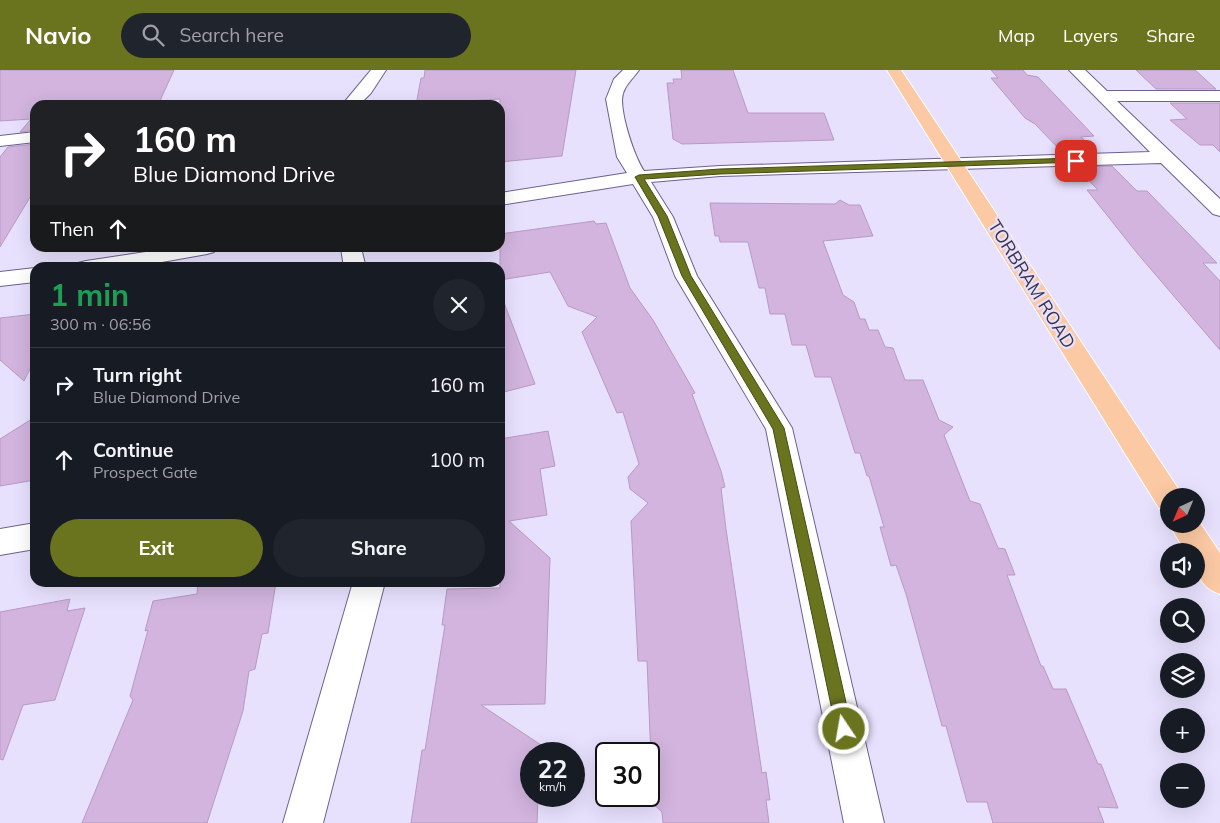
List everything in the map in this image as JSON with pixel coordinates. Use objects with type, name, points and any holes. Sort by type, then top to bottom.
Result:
[{"type":"main road","name":"TORBRAM ROAD","points":[[894,70],[1161,488]]},
{"type":"main road","points":[[1190,533],[1220,580]]},
{"type":"street","points":[[355,100],[366,90],[379,70]]},
{"type":"street","points":[[632,70],[622,79],[614,99],[626,157],[662,216],[686,276],[779,428],[864,823]]},
{"type":"street","points":[[1076,70],[1101,96],[1168,157],[1220,210]]},
{"type":"street","points":[[1101,96],[1220,96]]},
{"type":"street","points":[[0,140],[30,137]]},
{"type":"street","points":[[505,198],[639,177],[720,171],[1168,157]]},
{"type":"street","points":[[122,262],[183,252]]},
{"type":"street","points":[[0,279],[30,276]]},
{"type":"street","points":[[0,542],[30,537]]},
{"type":"street","points":[[303,823],[368,587]]},
{"type":"building","points":[[0,70],[174,70],[160,100],[30,100],[30,119],[0,121]]},
{"type":"building","points":[[425,70],[576,70],[562,156],[505,162],[505,100],[417,100],[421,78],[424,78]]},
{"type":"building","points":[[681,70],[733,70],[748,113],[824,113],[834,140],[682,144],[673,139],[667,83],[674,83],[673,79],[682,79]]},
{"type":"building","points":[[991,70],[1023,70],[1027,75],[1038,77],[1094,136],[1081,137],[1097,152],[1063,153],[1035,124],[1025,118],[991,78],[998,78]]},
{"type":"building","points":[[1136,70],[1195,70],[1216,89],[1156,89]]},
{"type":"building","points":[[1170,103],[1220,103],[1220,152],[1213,145],[1200,145],[1170,120],[1187,119]]},
{"type":"building","points":[[30,120],[30,131],[20,132]]},
{"type":"building","points":[[30,145],[30,197],[0,247],[0,157],[8,147]]},
{"type":"building","points":[[1112,166],[1137,191],[1147,191],[1217,263],[1203,263],[1220,281],[1220,350],[1137,253],[1087,190],[1098,190],[1076,167]]},
{"type":"building","points":[[840,200],[849,205],[860,205],[873,236],[823,241],[843,295],[854,302],[860,319],[865,319],[869,330],[878,330],[885,347],[893,348],[905,380],[923,380],[939,420],[953,427],[944,435],[970,501],[980,504],[998,548],[1005,549],[1015,575],[1007,575],[1041,666],[1043,666],[1053,689],[1066,689],[1098,764],[1101,764],[1118,808],[1098,807],[1104,823],[993,823],[987,802],[967,802],[946,726],[942,726],[906,594],[896,565],[891,566],[880,527],[884,527],[869,476],[867,476],[860,453],[855,453],[831,377],[815,377],[806,345],[792,345],[785,314],[770,314],[765,288],[759,288],[748,242],[720,242],[719,236],[715,236],[710,203],[835,204]]},
{"type":"building","points":[[594,221],[596,224],[606,223],[630,288],[653,320],[695,393],[692,394],[721,471],[725,487],[721,488],[726,529],[762,773],[766,772],[770,800],[766,800],[769,823],[663,823],[662,812],[657,807],[660,807],[660,742],[650,742],[647,661],[638,661],[631,521],[648,503],[630,489],[628,477],[639,464],[623,412],[617,413],[582,332],[597,317],[568,306],[550,272],[505,279],[505,262],[500,262],[500,252],[505,252],[505,233]]},
{"type":"building","points":[[505,305],[535,384],[505,392]]},
{"type":"building","points":[[30,315],[30,369],[24,381],[0,360],[0,318]]},
{"type":"building","points":[[30,420],[30,481],[0,486],[0,439]]},
{"type":"building","points":[[548,431],[555,466],[540,469],[547,515],[509,521],[550,558],[545,704],[481,705],[536,742],[520,742],[520,807],[538,807],[537,823],[411,823],[422,750],[425,750],[445,625],[442,625],[447,589],[505,587],[505,438]]},
{"type":"building","points":[[198,587],[275,587],[268,633],[262,634],[255,669],[249,671],[243,711],[207,823],[82,823],[133,700],[130,696],[148,630],[145,631],[153,601],[197,594]]},
{"type":"building","points":[[70,599],[67,611],[85,608],[55,700],[23,705],[3,760],[0,759],[0,612]]},
{"type":"route","points":[[844,729],[779,428],[686,276],[662,216],[639,177],[720,171],[1076,161]]}]
